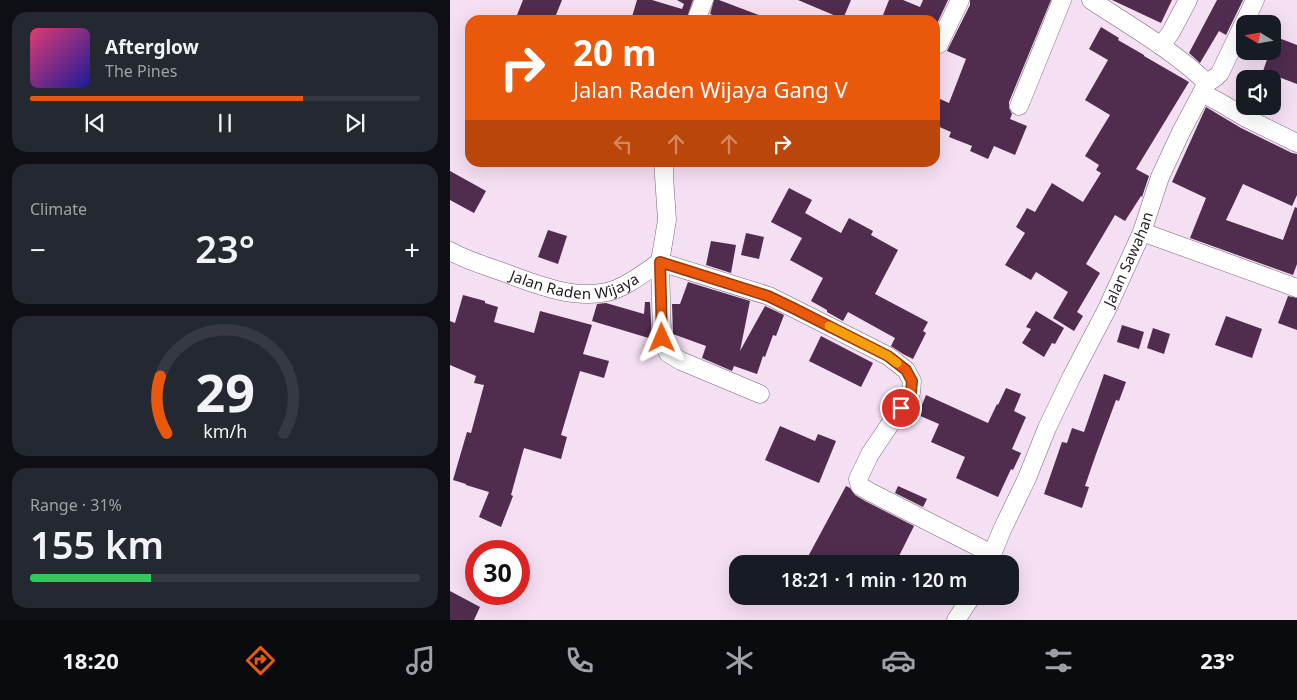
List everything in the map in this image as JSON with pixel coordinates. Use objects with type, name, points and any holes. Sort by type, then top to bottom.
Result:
[{"type":"street","points":[[698,15],[704,0]]},
{"type":"street","points":[[940,42],[960,0]]},
{"type":"street","points":[[1019,106],[1062,0]]},
{"type":"street","points":[[1091,0],[1194,70],[1205,88],[1221,103],[1246,118],[1297,143]]},
{"type":"street","points":[[1161,46],[1171,32],[1188,0]]},
{"type":"street","name":"Jalan Sawahan","points":[[992,555],[1027,478],[1046,428],[1107,309],[1142,232],[1160,177],[1181,132],[1205,88],[1220,73],[1255,0]]},
{"type":"street","name":"Jalan Raden Wijaya","points":[[450,252],[461,258],[506,274],[558,290],[597,294],[610,292],[660,262],[667,220],[664,167]]},
{"type":"street","points":[[1142,232],[1297,288]]},
{"type":"street","points":[[760,394],[681,361],[668,353],[662,338],[660,262],[768,296],[888,356],[906,370],[912,381],[911,393],[870,454],[858,479],[860,486],[983,555]]},
{"type":"street","points":[[956,620],[966,605]]},
{"type":"building","points":[[523,0],[562,0],[556,15],[517,15]]},
{"type":"building","points":[[637,0],[652,0],[682,9],[684,4],[677,0],[693,0],[688,15],[632,15]]},
{"type":"building","points":[[714,0],[719,0],[759,15],[712,15],[710,14]]},
{"type":"building","points":[[798,0],[851,0],[845,15],[834,15]]},
{"type":"building","points":[[889,0],[903,0],[920,7],[923,0],[948,0],[940,17],[940,15],[883,15]]},
{"type":"building","points":[[970,0],[1051,0],[1009,102],[1012,114],[1010,119],[1027,126],[1015,155],[994,146],[988,159],[970,151],[972,146],[949,137],[951,132],[940,127],[940,99],[949,103],[966,59],[947,51],[970,5]]},
{"type":"building","points":[[1112,0],[1172,0],[1161,23]]},
{"type":"building","points":[[1217,0],[1243,0],[1226,35],[1219,31],[1200,63],[1189,53]]},
{"type":"building","points":[[1101,27],[1119,38],[1118,40],[1189,82],[1136,169],[1149,176],[1142,197],[1125,221],[1115,215],[1086,264],[1100,273],[1077,312],[1083,316],[1074,331],[1053,318],[1068,292],[1036,272],[1031,280],[1005,265],[1025,233],[1016,227],[1027,208],[1035,212],[1052,183],[1083,202],[1101,173],[1096,170],[1099,165],[1085,156],[1110,115],[1085,100],[1108,60],[1089,49]]},
{"type":"building","points":[[1281,39],[1297,45],[1297,84],[1281,78],[1281,70],[1263,70],[1267,60],[1281,60]]},
{"type":"building","points":[[1206,107],[1241,128],[1297,154],[1297,195],[1292,206],[1243,184],[1226,220],[1283,240],[1295,207],[1297,208],[1297,264],[1293,275],[1190,238],[1206,198],[1172,182]]},
{"type":"building","points":[[450,171],[486,191],[474,213],[450,200]]},
{"type":"building","points":[[789,188],[812,200],[805,213],[841,233],[849,218],[873,231],[871,235],[898,250],[875,294],[928,322],[923,331],[926,333],[913,359],[891,346],[895,338],[848,312],[843,321],[811,301],[823,278],[790,260],[802,238],[771,222]]},
{"type":"building","points":[[548,230],[567,236],[558,264],[538,257]]},
{"type":"building","points":[[746,233],[764,237],[759,259],[741,255]]},
{"type":"building","points":[[711,241],[736,245],[731,273],[706,265]]},
{"type":"building","points":[[688,282],[750,301],[740,351],[765,306],[784,315],[776,336],[773,335],[765,357],[763,356],[757,374],[734,366],[732,371],[702,358],[706,346],[673,334],[672,304],[680,304]]},
{"type":"building","points":[[463,295],[498,307],[494,322],[534,333],[540,311],[592,325],[583,354],[609,361],[604,378],[580,371],[561,435],[567,437],[561,459],[524,448],[511,495],[513,496],[501,527],[479,517],[489,492],[453,480],[467,432],[471,433],[484,385],[474,383],[476,376],[450,365],[450,321],[455,323]]},
{"type":"building","points":[[1288,296],[1297,298],[1297,330],[1278,323]]},
{"type":"building","points":[[645,302],[650,302],[652,339],[592,321],[597,304],[606,303],[644,314]]},
{"type":"building","points":[[1036,311],[1064,328],[1055,344],[1052,343],[1044,357],[1022,343],[1031,329],[1026,327]]},
{"type":"building","points":[[1226,316],[1262,329],[1252,358],[1215,345]]},
{"type":"building","points":[[1122,325],[1144,332],[1139,349],[1117,342]]},
{"type":"building","points":[[1153,328],[1170,334],[1164,354],[1147,348]]},
{"type":"building","points":[[821,336],[873,363],[861,387],[809,361]]},
{"type":"building","points":[[1104,374],[1126,382],[1119,401],[1116,400],[1096,454],[1085,486],[1089,487],[1082,508],[1044,494],[1062,442],[1067,443],[1072,428],[1084,432]]},
{"type":"building","points":[[1006,388],[1021,394],[1014,411],[1026,417],[1012,449],[1021,453],[998,497],[956,478],[965,457],[931,442],[939,424],[918,415],[926,395],[988,423]]},
{"type":"building","points":[[780,426],[815,441],[818,434],[836,441],[819,483],[765,460]]},
{"type":"building","points":[[846,486],[865,501],[914,526],[900,555],[809,555]]},
{"type":"building","points":[[898,486],[927,499],[923,507],[895,493]]},
{"type":"building","points":[[450,591],[465,599],[465,605],[480,607],[474,620],[450,620]]},
{"type":"slow traffic","points":[[829,326],[888,356],[897,363]]},
{"type":"route","points":[[662,338],[660,262],[768,296],[888,356],[906,370],[912,381],[911,393],[901,408]]}]
